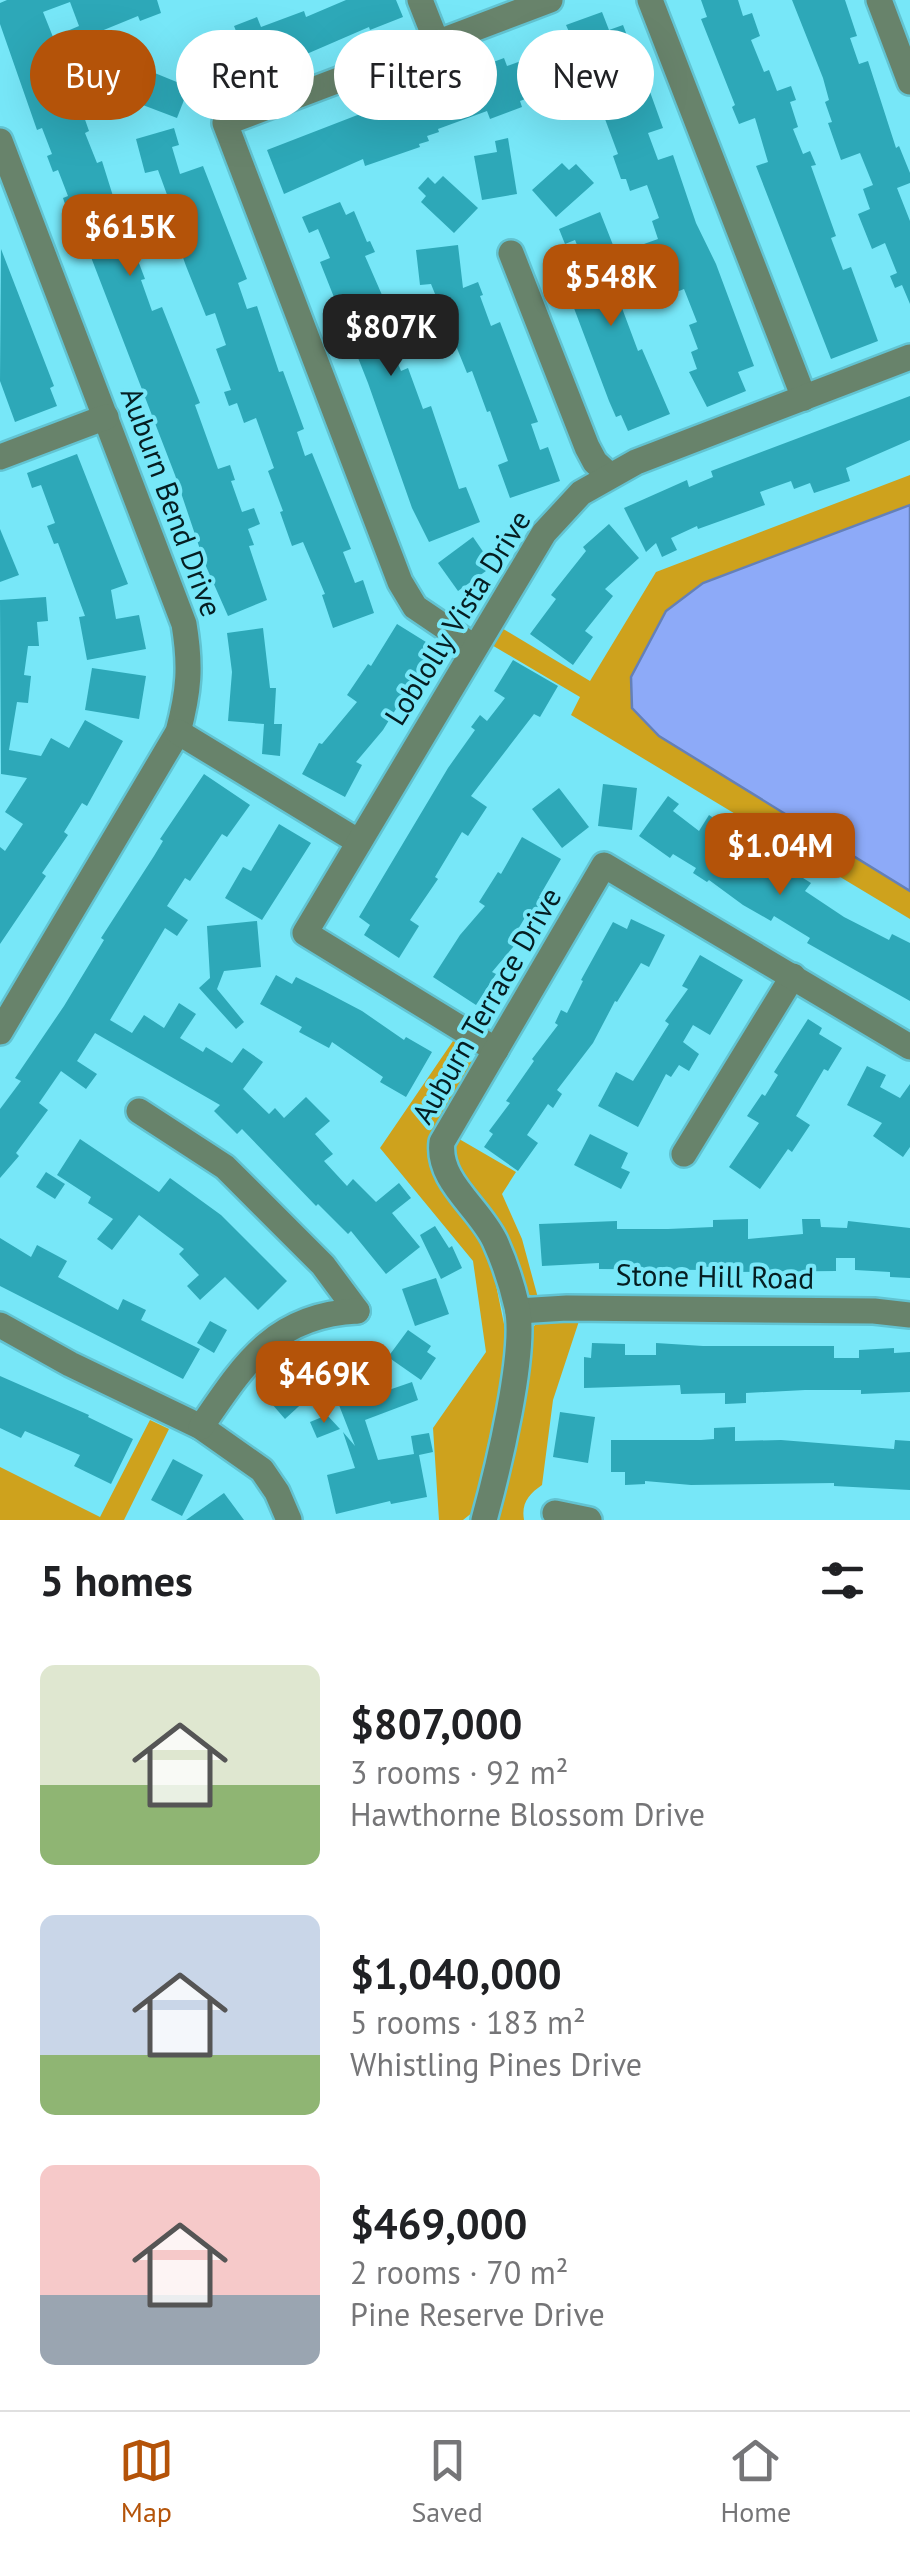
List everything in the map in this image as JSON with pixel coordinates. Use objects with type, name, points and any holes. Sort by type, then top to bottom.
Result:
[{"type":"street","points":[[420,0],[432,30]]},
{"type":"street","points":[[471,30],[550,0]]},
{"type":"street","points":[[650,0],[804,398]]},
{"type":"street","points":[[878,0],[910,82]]},
{"type":"street","points":[[334,81],[225,122],[400,582],[415,607],[474,647]]},
{"type":"street","name":"Auburn Bend Drive","points":[[0,141],[184,624],[189,655],[189,690],[178,732],[0,1032]]},
{"type":"street","points":[[512,253],[588,446],[595,462],[609,475]]},
{"type":"street","name":"Loblolly Vista Drive","points":[[496,1050],[305,932],[474,647],[544,533],[581,493],[609,475],[910,357]]},
{"type":"street","points":[[0,457],[106,417]]},
{"type":"street","points":[[178,732],[359,842]]},
{"type":"street","name":"Auburn Terrace Drive","points":[[484,1520],[511,1396],[518,1311],[494,1240],[447,1173],[440,1157],[442,1142],[604,864],[793,976]]},
{"type":"street","points":[[684,1154],[793,976],[910,1047]]},
{"type":"street","points":[[139,1111],[225,1168],[323,1265],[357,1311],[331,1312],[290,1325],[245,1364],[201,1427]]},
{"type":"street","name":"Stone Hill Road","points":[[518,1311],[836,1311],[910,1315]]},
{"type":"street","points":[[0,1325],[70,1364],[201,1427],[262,1470],[278,1492],[289,1520]]},
{"type":"street","points":[[555,1513],[589,1520]]},
{"type":"shaded area","points":[[910,475],[910,919],[571,715],[580,697],[490,644],[500,627],[590,681],[656,572]]},
{"type":"shaded area","points":[[455,1038],[469,1050],[471,1068],[440,1118],[428,1150],[429,1163],[492,1265],[505,1329],[505,1358],[473,1512],[463,1520],[439,1520],[433,1428],[486,1352],[473,1261],[380,1148]]},
{"type":"shaded area","points":[[454,1136],[516,1172],[502,1194],[522,1239],[538,1298],[524,1293],[449,1157]]},
{"type":"shaded area","points":[[580,1318],[553,1400],[542,1485],[527,1500],[524,1520],[493,1520],[528,1332],[540,1320]]},
{"type":"shaded area","points":[[150,1420],[169,1429],[124,1520],[0,1520],[0,1467],[100,1517]]},
{"type":"water","points":[[910,505],[910,891],[659,736],[632,708],[631,677],[666,611],[703,583]]},
{"type":"building","points":[[7,0],[157,0],[161,13],[140,21],[138,16],[104,30],[70,30],[79,26],[70,2],[43,12],[50,30],[30,30],[30,110],[0,24],[0,3]]},
{"type":"building","points":[[346,0],[396,0],[403,17],[370,30],[334,30],[334,42],[314,51],[314,30],[236,30],[234,26],[257,17],[261,27],[304,11],[306,17]]},
{"type":"building","points":[[701,0],[738,0],[743,16],[752,13],[760,36],[751,40],[764,72],[769,70],[777,91],[791,86],[796,100],[790,102],[798,127],[793,129],[803,154],[810,151],[816,165],[811,166],[836,236],[831,238],[843,270],[851,267],[878,341],[831,359],[756,166],[768,162],[755,118],[739,124],[701,19],[707,17]]},
{"type":"building","points":[[792,0],[845,0],[857,36],[850,38],[859,64],[868,61],[896,148],[899,146],[910,173],[910,183],[897,188],[910,221],[910,304],[902,285],[895,288],[890,276],[897,273],[885,243],[872,249],[858,214],[870,209],[863,189],[873,185],[860,153],[841,160],[828,123],[832,122],[823,78]]},
{"type":"building","points":[[602,12],[609,30],[568,30],[566,25]]},
{"type":"building","points":[[504,58],[507,66],[517,62],[517,109],[497,116],[497,61]]},
{"type":"building","points":[[156,74],[176,82],[176,118],[156,110]]},
{"type":"building","points":[[654,103],[663,128],[648,133],[658,160],[673,155],[754,366],[738,372],[746,391],[707,407],[689,372],[697,369],[691,352],[698,349],[689,325],[697,322],[684,289],[674,293],[668,276],[658,279],[644,244],[658,239],[652,221],[659,218],[647,185],[630,191],[626,179],[621,179],[613,156],[618,154],[605,120],[654,120]]},
{"type":"building","points":[[34,120],[85,120],[89,131],[85,133],[97,163],[102,161],[128,244],[131,242],[145,279],[141,280],[152,311],[162,307],[200,403],[195,405],[218,469],[230,465],[242,512],[254,508],[260,524],[248,529],[254,545],[249,546],[267,600],[228,616],[89,252],[84,254],[79,239],[85,237],[75,211],[68,213],[63,198],[68,196],[58,170],[53,172],[47,156],[52,154],[42,128],[37,130]]},
{"type":"building","points":[[345,120],[462,120],[438,129],[420,147],[365,166],[363,159],[284,194],[267,150]]},
{"type":"building","points":[[174,128],[179,145],[172,147],[180,174],[203,166],[247,279],[238,283],[247,309],[257,306],[279,372],[283,371],[304,429],[297,432],[305,456],[312,453],[351,549],[343,552],[355,583],[363,580],[374,613],[333,628],[322,595],[325,594],[303,542],[292,546],[268,471],[274,468],[256,418],[244,423],[237,403],[229,406],[224,392],[231,390],[216,349],[226,345],[215,313],[206,316],[186,266],[171,224],[177,222],[158,170],[145,173],[136,139]]},
{"type":"building","points":[[508,138],[517,194],[482,200],[474,156],[497,152],[495,141]]},
{"type":"building","points":[[562,163],[569,170],[576,164],[594,183],[556,217],[532,190]]},
{"type":"building","points":[[443,176],[478,208],[454,233],[421,202],[426,196],[418,188],[428,177],[435,184]]},
{"type":"building","points":[[340,202],[346,215],[354,211],[375,252],[365,256],[392,318],[381,322],[401,371],[408,368],[423,409],[431,406],[459,489],[466,487],[480,522],[429,542],[412,508],[320,262],[330,258],[318,229],[309,233],[302,217]]},
{"type":"building","points":[[600,212],[613,245],[603,249],[614,276],[620,273],[626,288],[616,292],[638,351],[642,349],[670,414],[628,431],[609,401],[566,287],[580,282],[574,268],[585,264],[575,240],[565,244],[559,229]]},
{"type":"building","points":[[458,245],[463,288],[478,282],[491,326],[500,322],[538,422],[531,424],[540,450],[548,447],[560,481],[510,498],[498,465],[508,461],[490,411],[487,412],[472,371],[467,373],[431,284],[420,285],[416,250]]},
{"type":"building","points":[[1,249],[54,386],[50,388],[57,406],[15,422],[0,381]]},
{"type":"building","points":[[910,396],[910,440],[846,468],[850,481],[814,493],[810,483],[794,489],[791,481],[760,492],[765,505],[671,538],[677,550],[662,557],[656,543],[646,552],[624,508],[687,480],[689,487],[713,477],[711,471]]},
{"type":"building","points":[[77,454],[128,584],[111,590],[116,619],[139,615],[146,649],[87,660],[79,617],[85,616],[58,543],[54,544],[47,526],[55,523],[41,485],[32,488],[27,473]]},
{"type":"building","points":[[609,524],[639,558],[605,589],[613,596],[585,631],[593,637],[573,665],[530,634],[556,599],[551,595],[586,551],[583,547]]},
{"type":"building","points":[[0,529],[19,575],[0,582]]},
{"type":"building","points":[[473,537],[493,566],[458,591],[438,563]]},
{"type":"building","points":[[46,597],[48,621],[37,622],[39,646],[28,646],[24,675],[31,676],[28,703],[17,702],[9,750],[41,756],[51,738],[69,748],[85,720],[123,741],[87,806],[82,803],[64,832],[68,835],[42,873],[46,876],[0,944],[0,847],[5,851],[23,824],[5,812],[27,778],[1,774],[0,600]]},
{"type":"building","points":[[397,624],[434,647],[383,730],[356,762],[362,765],[345,797],[302,774],[319,743],[357,702],[347,695]]},
{"type":"building","points":[[263,628],[270,688],[276,688],[274,724],[282,724],[280,756],[262,754],[264,724],[228,721],[232,672],[227,633]]},
{"type":"building","points":[[513,660],[558,686],[540,717],[534,714],[471,796],[487,807],[468,836],[462,832],[435,877],[438,879],[410,920],[419,926],[399,958],[364,935],[370,925],[359,917],[475,730],[471,727],[480,715],[487,721],[505,698],[494,691]]},
{"type":"building","points":[[92,668],[146,676],[139,719],[85,710]]},
{"type":"building","points":[[204,774],[250,805],[227,837],[222,834],[190,881],[185,878],[167,906],[188,920],[177,936],[165,928],[110,1020],[132,1033],[144,1015],[164,1028],[179,1003],[196,1014],[180,1038],[203,1052],[206,1047],[232,1063],[243,1048],[263,1062],[243,1089],[269,1114],[275,1108],[284,1118],[306,1097],[330,1121],[315,1134],[333,1154],[324,1161],[347,1186],[353,1179],[376,1202],[399,1183],[411,1198],[392,1213],[420,1247],[386,1274],[351,1231],[348,1234],[316,1206],[242,1129],[237,1134],[214,1111],[220,1105],[95,1033],[77,1061],[97,1074],[86,1089],[61,1071],[39,1103],[48,1110],[0,1178],[0,1109],[21,1081],[15,1078],[64,1006],[104,940],[101,938],[163,841],[160,839]]},
{"type":"building","points":[[603,784],[637,788],[632,830],[598,826]]},
{"type":"building","points":[[559,788],[589,827],[562,848],[532,809]]},
{"type":"building","points":[[668,796],[679,804],[673,811],[699,831],[709,815],[724,825],[720,832],[733,841],[731,844],[772,874],[779,863],[811,883],[805,891],[844,917],[889,940],[892,934],[910,943],[910,1001],[807,943],[810,938],[774,916],[771,921],[743,905],[693,873],[696,868],[673,854],[670,858],[639,836]]},
{"type":"building","points":[[279,824],[311,843],[262,920],[225,898],[243,867],[251,871]]},
{"type":"building","points":[[522,837],[561,859],[539,897],[543,899],[535,912],[530,909],[514,936],[519,940],[492,972],[496,974],[476,1005],[433,977],[460,935],[485,906],[479,902]]},
{"type":"building","points":[[631,919],[665,935],[649,967],[641,963],[593,1043],[557,1090],[562,1094],[553,1108],[548,1104],[527,1135],[538,1143],[518,1171],[484,1147],[493,1134],[489,1131],[510,1103],[506,1101],[532,1059],[558,1025],[555,1023],[561,1010],[567,1013],[613,922],[627,929]]},
{"type":"building","points":[[257,921],[261,967],[224,971],[217,989],[244,1022],[236,1029],[199,988],[210,978],[207,926]]},
{"type":"building","points":[[700,955],[743,980],[710,1035],[693,1025],[683,1042],[699,1054],[689,1071],[679,1065],[671,1077],[666,1074],[638,1127],[598,1106],[616,1072],[633,1081],[669,1024],[665,1021],[688,989],[682,986]]},
{"type":"building","points":[[276,975],[292,984],[296,977],[362,1011],[404,1040],[406,1037],[432,1052],[406,1097],[380,1082],[383,1077],[332,1042],[329,1048],[299,1032],[302,1027],[260,1004]]},
{"type":"building","points":[[808,1019],[822,1028],[819,1034],[842,1048],[828,1071],[824,1069],[796,1116],[810,1125],[760,1189],[729,1167],[759,1123],[747,1116],[762,1094],[765,1096],[778,1075],[774,1072]]},
{"type":"building","points":[[867,1066],[886,1075],[880,1087],[900,1098],[910,1084],[910,1147],[903,1157],[873,1136],[882,1123],[847,1105]]},
{"type":"building","points":[[590,1134],[628,1153],[621,1168],[630,1172],[621,1189],[574,1165]]},
{"type":"building","points":[[80,1139],[159,1192],[170,1178],[221,1215],[287,1281],[258,1310],[225,1277],[200,1300],[187,1286],[199,1275],[179,1254],[184,1249],[139,1215],[112,1250],[97,1239],[113,1219],[88,1203],[91,1197],[57,1175]]},
{"type":"building","points":[[46,1172],[65,1184],[55,1199],[36,1187]]},
{"type":"building","points":[[748,1219],[748,1239],[803,1234],[802,1219],[820,1219],[821,1227],[847,1228],[848,1221],[910,1228],[910,1278],[890,1277],[890,1272],[855,1270],[855,1258],[836,1258],[836,1271],[733,1272],[733,1266],[704,1270],[599,1269],[599,1263],[542,1266],[539,1224],[617,1221],[617,1229],[668,1229],[713,1227],[713,1220]]},
{"type":"building","points":[[435,1226],[449,1248],[452,1246],[462,1268],[441,1279],[420,1235]]},
{"type":"building","points":[[0,1238],[31,1257],[37,1245],[67,1261],[58,1277],[118,1310],[123,1299],[146,1310],[141,1320],[200,1349],[183,1379],[0,1286]]},
{"type":"building","points":[[436,1278],[449,1314],[415,1326],[402,1289]]},
{"type":"building","points":[[210,1321],[227,1330],[214,1353],[197,1343]]},
{"type":"building","points":[[408,1330],[431,1346],[427,1352],[436,1358],[421,1380],[388,1357]]},
{"type":"building","points":[[592,1343],[625,1344],[625,1355],[656,1355],[656,1343],[834,1346],[834,1358],[859,1358],[859,1350],[894,1348],[894,1353],[910,1352],[910,1392],[746,1393],[746,1403],[725,1404],[725,1393],[681,1394],[680,1385],[584,1388],[584,1357],[591,1358]]},
{"type":"building","points":[[368,1361],[380,1393],[412,1382],[418,1400],[365,1420],[378,1460],[414,1454],[411,1436],[429,1433],[433,1452],[419,1455],[427,1497],[336,1514],[327,1475],[355,1468],[343,1432],[355,1446],[328,1377]]},
{"type":"building","points":[[290,1374],[310,1396],[285,1419],[265,1396]]},
{"type":"building","points":[[0,1376],[133,1439],[111,1484],[74,1466],[80,1455],[25,1431],[21,1438],[0,1428]]},
{"type":"building","points":[[560,1412],[595,1417],[588,1463],[553,1457]]},
{"type":"building","points":[[327,1415],[340,1429],[317,1438],[310,1422]]},
{"type":"building","points":[[735,1427],[735,1441],[781,1440],[894,1449],[895,1440],[910,1441],[910,1490],[834,1483],[691,1485],[645,1481],[625,1485],[625,1472],[611,1472],[611,1440],[714,1439],[714,1428]]},
{"type":"building","points":[[173,1459],[203,1475],[182,1516],[151,1500]]},
{"type":"building","points":[[224,1493],[244,1520],[186,1520]]}]
